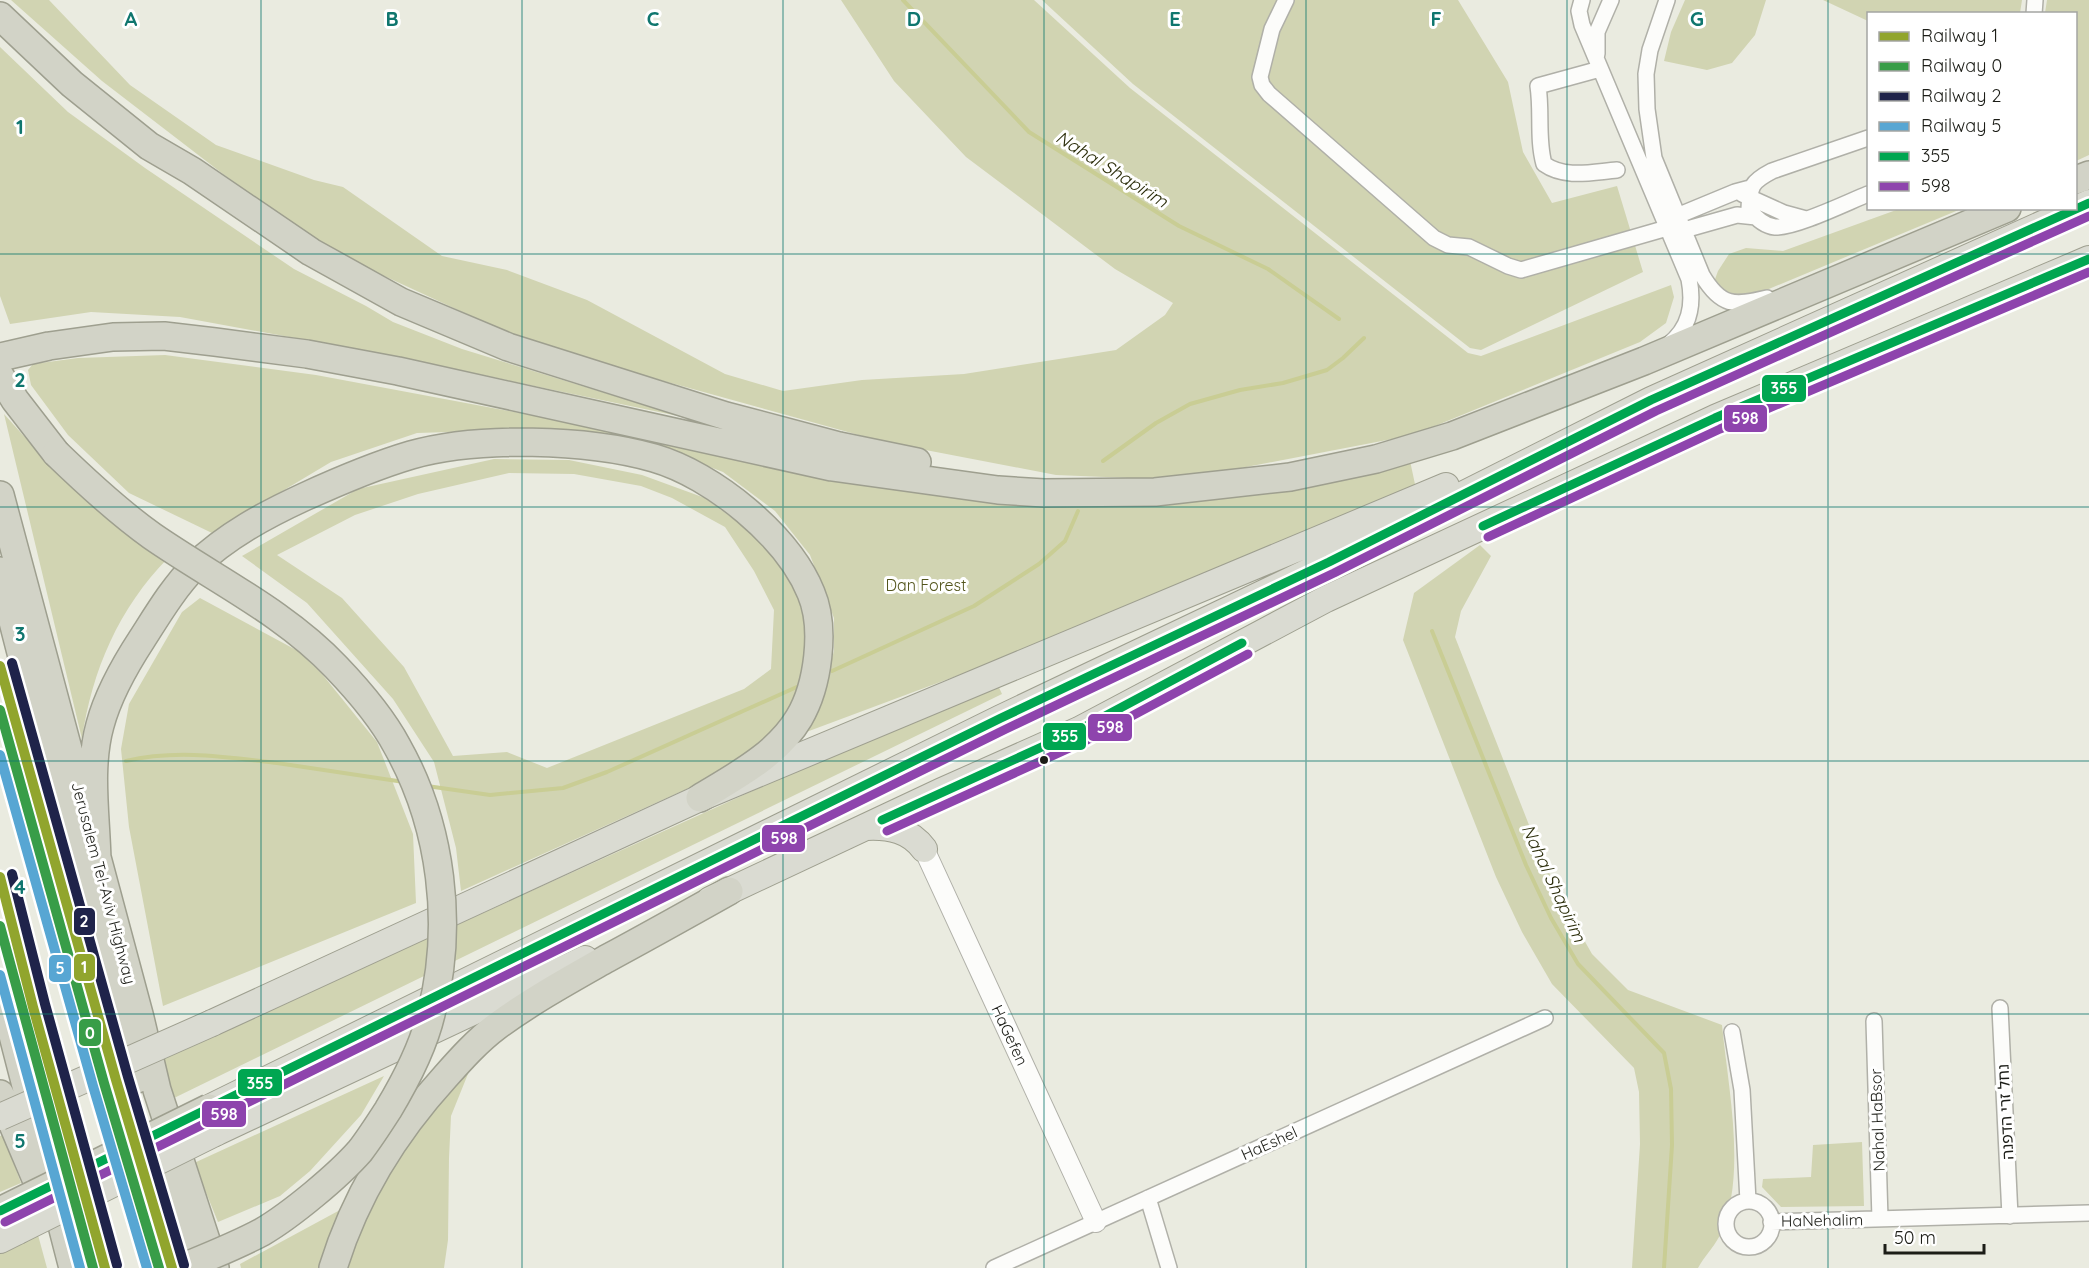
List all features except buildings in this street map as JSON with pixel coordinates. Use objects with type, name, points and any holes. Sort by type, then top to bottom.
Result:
[{"type":"highway","points":[[0,16],[72,84],[149,146],[192,171],[311,252],[401,303],[519,350],[726,416],[839,446],[936,466],[1117,494]]},
{"type":"highway","points":[[0,357],[49,346],[113,337],[164,336],[307,354],[398,371],[832,467],[998,490],[1044,494],[1117,494],[1290,477],[1376,459],[1452,436],[1644,361],[2002,210]]},
{"type":"highway","points":[[72,1264],[2,1110],[212,1023],[700,798],[1651,400],[2074,210]]},
{"type":"highway","points":[[212,1120],[729,891],[942,791],[1079,730],[1326,599],[1704,423],[2088,260]]},
{"type":"highway","points":[[0,376],[15,400],[56,453],[95,491],[119,511],[194,563],[279,617],[313,644],[338,669],[379,718],[397,745],[420,796],[439,868],[442,939],[439,974],[431,1015],[421,1047],[400,1090],[379,1125],[359,1151],[293,1210],[262,1232],[181,1268]]},
{"type":"highway","points":[[5,1223],[1001,718],[1329,562],[1651,400]]},
{"type":"highway","points":[[97,860],[94,764],[100,726],[110,697],[132,654],[183,579],[220,545],[248,527],[275,510],[341,479],[415,454],[471,444],[560,443],[631,452],[678,467],[734,501],[774,539],[802,574],[813,597],[818,626],[819,654],[808,699],[800,717],[780,743],[742,773],[700,798]]},
{"type":"highway","name":"Jerusalem Tel-Aviv Highway","points":[[0,495],[140,1018],[157,1090],[215,1268]]},
{"type":"highway","points":[[0,571],[67,831],[193,1268]]},
{"type":"highway","points":[[924,849],[922,834],[924,820],[942,791]]},
{"type":"highway","points":[[867,827],[884,826],[898,830],[917,839],[924,849]]},
{"type":"highway","points":[[333,1268],[359,1201],[384,1154],[432,1091],[476,1044],[496,1027],[562,984],[729,891]]},
{"type":"highway","points":[[0,985],[72,1264]]},
{"type":"street","points":[[1286,0],[1269,39],[1260,77],[1262,85],[1269,94],[1434,238],[1448,245],[1469,247],[1521,270],[1667,228],[1684,230],[1737,214],[1756,217]]},
{"type":"street","points":[[1582,0],[1580,18],[1689,279],[1692,293],[1688,321],[1681,333],[1644,361]]},
{"type":"street","points":[[1599,67],[1596,47],[1597,32],[1611,0]]},
{"type":"street","points":[[1667,0],[1650,50],[1646,74],[1647,109],[1654,158],[1709,287],[1721,298],[1733,303],[1749,302],[1826,284]]},
{"type":"street","points":[[1599,67],[1538,86],[1540,150],[1544,164],[1553,171],[1566,174],[1617,170]]},
{"type":"street","points":[[1667,228],[1677,216],[1745,192],[1759,178],[1772,171],[1867,139]]},
{"type":"street","points":[[1745,192],[1749,209],[1766,224],[1775,227],[1791,225],[1867,195]]},
{"type":"street","points":[[1745,192],[1784,213],[1806,219]]},
{"type":"street","name":"HaGefen","points":[[924,849],[1096,1222]]},
{"type":"street","name":"נחל זרי הדפנה","points":[[2000,1008],[2010,1216]]},
{"type":"street","name":"HaEshel","points":[[994,1268],[1545,1018]]},
{"type":"street","name":"Nahal HaBsor","points":[[1874,1021],[1880,1219]]},
{"type":"street","points":[[1732,1032],[1743,1090],[1748,1201]]},
{"type":"street","points":[[1148,1198],[1170,1268]]},
{"type":"street","points":[[1748,1201],[1762,1205],[1768,1211],[1772,1222],[1771,1231],[1761,1244],[1745,1247],[1732,1240],[1725,1226],[1726,1218],[1735,1204],[1748,1201]]},
{"type":"street","name":"HaNehalim","points":[[1772,1222],[2089,1214]]},
{"type":"green space","points":[[11,0],[49,0],[130,85],[216,145],[314,180],[343,187],[442,256],[507,270],[587,300],[725,374],[783,391],[862,380],[964,374],[1116,350],[1165,315],[1173,303],[1115,269],[966,157],[894,81],[841,0],[1034,0],[1130,88],[1468,353],[1481,356],[1671,285],[1674,297],[1666,323],[1640,342],[1413,435],[1179,480],[1056,475],[884,442],[534,345],[341,256],[223,174],[102,81]]},
{"type":"green space","points":[[1042,0],[1458,0],[1508,82],[1523,152],[1552,203],[1617,186],[1643,272],[1481,350],[1470,348],[1133,84]]},
{"type":"green space","points":[[1685,0],[1766,0],[1755,35],[1732,63],[1707,70],[1664,61],[1671,32]]},
{"type":"green space","points":[[1823,0],[2022,0],[2020,12],[1867,12],[1867,21]]},
{"type":"green space","points":[[2047,0],[2089,0],[2089,155],[2077,161],[2077,12],[2045,12]]},
{"type":"green space","points":[[0,47],[68,112],[145,168],[294,269],[393,322],[462,349],[683,417],[377,353],[180,317],[91,312],[10,324],[0,296]]},
{"type":"green space","points":[[1896,210],[1959,210],[1764,291],[1729,297],[1714,282],[1729,254],[1746,248],[1783,251]]},
{"type":"green space","name":"Dan Forest","points":[[165,355],[316,375],[557,420],[1011,498],[1409,456],[1416,489],[1085,628],[801,734],[823,690],[834,651],[834,618],[810,555],[775,511],[723,472],[665,450],[539,429],[417,433],[331,462],[212,533],[129,493],[68,435],[31,385],[28,370],[33,364],[78,358]]},
{"type":"green space","points":[[4,414],[58,474],[168,558],[135,598],[110,641],[93,689],[82,739]]},
{"type":"green space","points":[[494,459],[569,460],[642,475],[705,498],[755,535],[792,576],[806,624],[810,664],[798,697],[763,743],[733,768],[461,891],[456,848],[434,762],[393,699],[307,603],[242,556],[358,489]],"holes":[[[509,473],[574,474],[641,486],[672,498],[725,527],[754,571],[774,610],[771,669],[744,689],[547,768],[507,752],[453,756],[404,667],[342,598],[277,555],[355,515],[418,494]]]},
{"type":"green space","points":[[1480,545],[1491,556],[1461,611],[1455,637],[1542,858],[1567,910],[1592,954],[1628,990],[1722,1025],[1734,1133],[1733,1188],[1728,1214],[1719,1237],[1698,1268],[1632,1268],[1640,1144],[1639,1092],[1634,1068],[1552,984],[1522,932],[1496,877],[1403,640],[1414,593]]},
{"type":"green space","points":[[200,598],[298,651],[322,674],[377,742],[413,834],[416,903],[163,1006],[129,827],[121,749],[129,704],[182,612]]},
{"type":"green space","points":[[996,681],[1002,694],[172,1099],[162,1058]]},
{"type":"green space","points":[[474,1059],[451,1116],[448,1240],[444,1268],[345,1268],[367,1218],[392,1171],[427,1119]]},
{"type":"green space","points":[[384,1076],[361,1115],[310,1171],[280,1196],[218,1222],[194,1163]]},
{"type":"green space","points":[[3,1135],[21,1183],[0,1192],[0,1136]]},
{"type":"green space","points":[[1862,1142],[1864,1206],[1781,1207],[1762,1187],[1763,1179],[1811,1177],[1813,1145]]},
{"type":"green space","points":[[340,1210],[320,1268],[241,1268],[240,1264]]},
{"type":"green space","points":[[38,1235],[47,1268],[0,1268],[0,1252]]},
{"type":"waterway","name":"Nahal Shapirim","points":[[903,0],[1029,132],[1179,226],[1268,269],[1339,319]]},
{"type":"waterway","points":[[1103,461],[1156,423],[1190,404],[1240,390],[1283,383],[1327,370],[1364,338]]},
{"type":"waterway","points":[[832,671],[974,606],[1039,564],[1065,541],[1078,511]]},
{"type":"waterway","name":"Nahal Shapirim","points":[[1432,631],[1526,865],[1551,918],[1578,964],[1664,1053],[1671,1089],[1672,1145],[1664,1268]]},
{"type":"waterway","points":[[427,786],[490,795],[563,788],[607,772],[799,686]]},
{"type":"waterway","points":[[126,761],[164,755],[220,757],[404,782]]},
{"type":"rail line","name":"2","points":[[12,663],[128,1077],[184,1265]]},
{"type":"rail line","name":"1","points":[[0,666],[116,1080],[172,1268]]},
{"type":"rail line","name":"0","points":[[0,710],[104,1083],[159,1268]]},
{"type":"rail line","name":"5","points":[[0,755],[147,1268]]},
{"type":"rail line","name":"2","points":[[12,874],[45,1004],[117,1265]]},
{"type":"rail line","name":"1","points":[[0,877],[33,1007],[105,1268]]},
{"type":"rail line","name":"0","points":[[0,926],[93,1268]]},
{"type":"rail line","name":"5","points":[[0,975],[80,1268]]},
{"type":"transit line","name":"355","points":[[2077,208],[2089,203]]},
{"type":"transit line","name":"355","points":[[0,1211],[1001,718],[1329,562],[1651,400],[2073,210]]},
{"type":"transit line","name":"598","points":[[5,1222],[1006,729],[1334,573],[1656,411],[2089,216]]},
{"type":"transit line","name":"355","points":[[1483,526],[1715,418],[2089,259]]},
{"type":"transit line","name":"598","points":[[1488,537],[1720,429],[2089,272]]},
{"type":"transit line","name":"355","points":[[882,820],[1079,730],[1242,643]]},
{"type":"transit line","name":"598","points":[[887,831],[1085,741],[1248,654]]}]
